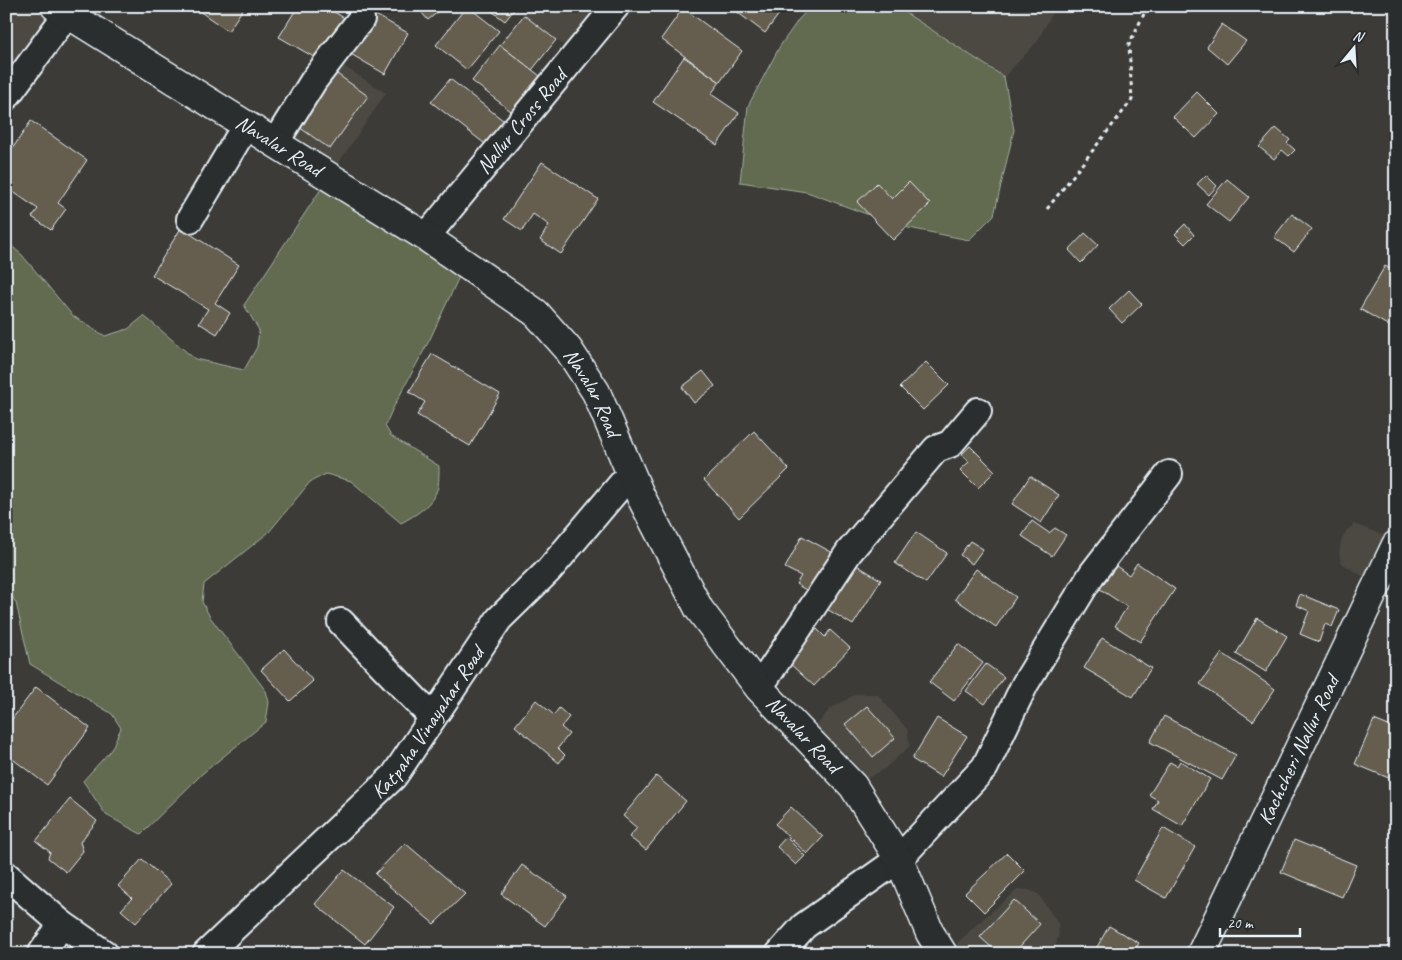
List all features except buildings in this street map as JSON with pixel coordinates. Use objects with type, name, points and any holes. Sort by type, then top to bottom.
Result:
[{"type":"street","name":"Nallur Cross Road","points":[[426,237],[616,6]]},
{"type":"street","name":"Navalar Road","points":[[61,10],[426,237],[536,313],[568,349],[596,392],[630,474],[698,609],[759,688],[853,786],[899,859],[930,933],[943,954]]},
{"type":"street","points":[[6,97],[61,10]]},
{"type":"street","points":[[275,143],[314,80],[361,19]]},
{"type":"street","points":[[190,219],[246,125]]},
{"type":"street","points":[[759,688],[849,552],[936,449],[950,444],[978,411]]},
{"type":"street","name":"Katpaha Vinayahar Road","points":[[206,954],[394,776],[432,716],[499,619],[549,570],[630,474]]},
{"type":"street","points":[[779,954],[804,926],[899,859],[985,767],[1025,684],[1092,574],[1168,474]]},
{"type":"street","name":"Kachcheri Nallur Road","points":[[1201,954],[1396,546]]},
{"type":"street","points":[[341,622],[432,716]]},
{"type":"street","points":[[6,875],[62,924],[105,954]]},
{"type":"street","points":[[41,954],[62,924]]},
{"type":"path","points":[[1046,209],[1132,100],[1128,44],[1148,6]]},
{"type":"shaded area","points":[[6,6],[55,6],[6,97]]},
{"type":"shaded area","points":[[517,6],[616,6],[576,55],[525,16]]},
{"type":"shaded area","points":[[895,6],[1056,6],[1037,42],[1004,77]]},
{"type":"shaded area","points":[[331,58],[386,93],[329,177],[275,143]]},
{"type":"shaded area","points":[[1354,524],[1396,540],[1377,585],[1341,563],[1339,553],[1341,541],[1346,531]]},
{"type":"shaded area","points":[[856,694],[877,694],[907,729],[910,746],[883,770],[853,786],[806,738],[830,709]]},
{"type":"shaded area","points":[[1018,889],[1029,890],[1038,894],[1058,923],[1059,934],[1055,948],[1050,954],[946,954],[977,924]]},
{"type":"green space","points":[[811,6],[895,6],[1004,77],[1014,130],[994,215],[969,240],[899,226],[807,192],[740,182],[748,106],[780,46],[799,19]]},
{"type":"green space","points":[[329,177],[465,264],[430,339],[385,426],[391,436],[439,466],[438,487],[428,504],[418,513],[401,523],[351,481],[326,474],[310,482],[269,532],[204,584],[202,602],[210,617],[266,691],[269,702],[266,722],[203,773],[141,834],[106,815],[83,781],[111,750],[121,728],[112,714],[30,664],[16,603],[6,586],[6,241],[22,255],[73,316],[105,336],[128,329],[144,316],[195,359],[244,370],[257,347],[259,330],[244,305]]}]
